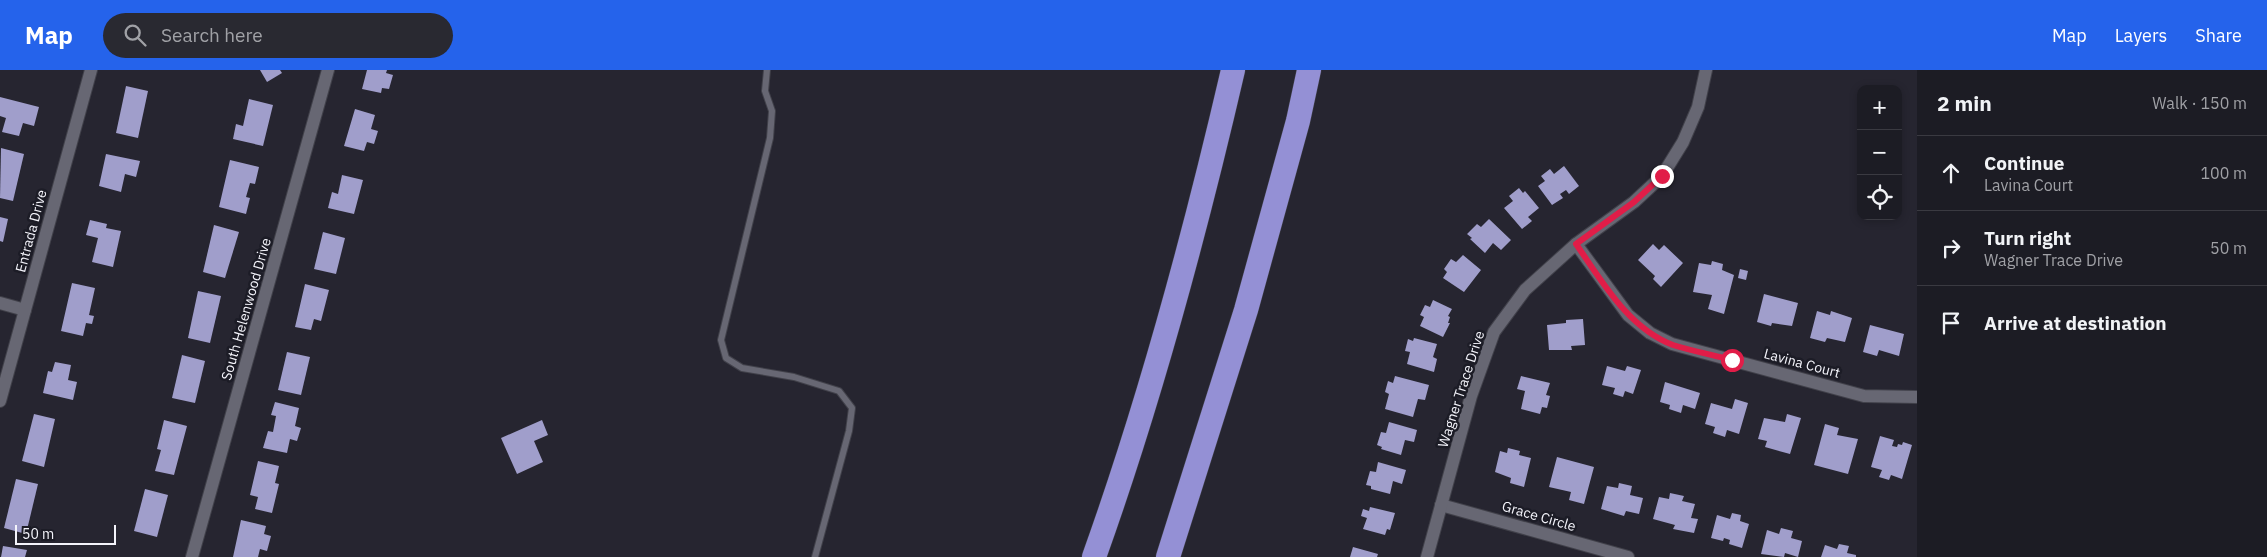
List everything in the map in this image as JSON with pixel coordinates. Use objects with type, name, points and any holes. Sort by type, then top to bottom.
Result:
[{"type":"highway","points":[[1094,557],[1129,459],[1208,179],[1233,70]]},
{"type":"highway","points":[[1168,557],[1246,310],[1298,121],[1309,70]]},
{"type":"street","name":"Entrada Drive","points":[[0,401],[91,70]]},
{"type":"street","name":"South Helenwood Drive","points":[[192,557],[328,70]]},
{"type":"street","name":"Wagner Trace Drive","points":[[1427,557],[1471,396],[1494,332],[1525,290],[1576,244],[1634,202],[1662,176],[1683,142],[1698,107],[1706,70]]},
{"type":"street","name":"Lavina Court","points":[[1576,244],[1628,315],[1650,333],[1672,344],[1864,396],[1917,397]]},
{"type":"street","points":[[0,303],[24,310]]},
{"type":"street","name":"Grace Circle","points":[[1441,505],[1628,557]]},
{"type":"lane","points":[[768,70],[765,91],[772,111],[770,138],[721,340],[726,358],[742,368],[794,377],[839,391],[852,408],[849,431],[815,557]]},
{"type":"building","points":[[260,70],[280,70],[282,73],[267,82]]},
{"type":"building","points":[[367,70],[387,70],[386,73],[393,75],[389,89],[382,88],[381,93],[362,89]]},
{"type":"building","points":[[126,86],[148,91],[138,138],[116,133]]},
{"type":"building","points":[[0,97],[39,107],[34,126],[23,123],[19,136],[2,132],[6,118],[0,116]]},
{"type":"building","points":[[249,99],[273,105],[263,146],[233,139],[236,124],[243,126]]},
{"type":"building","points":[[355,109],[375,115],[371,129],[378,131],[374,144],[367,142],[364,151],[344,146]]},
{"type":"building","points":[[1,148],[24,154],[13,201],[0,198]]},
{"type":"building","points":[[106,154],[140,161],[136,177],[125,174],[121,192],[99,186]]},
{"type":"building","points":[[230,160],[259,167],[255,184],[250,183],[246,197],[250,198],[246,214],[219,207]]},
{"type":"building","points":[[1564,166],[1579,186],[1569,194],[1566,190],[1560,194],[1563,198],[1552,205],[1538,186],[1545,181],[1541,176],[1550,169],[1554,174]]},
{"type":"building","points":[[342,175],[363,180],[354,214],[328,208],[332,192],[338,194]]},
{"type":"building","points":[[1519,188],[1523,193],[1525,191],[1539,208],[1528,217],[1532,221],[1522,229],[1504,208],[1513,201],[1509,196]]},
{"type":"building","points":[[0,217],[8,219],[3,242],[0,241]]},
{"type":"building","points":[[1489,219],[1511,240],[1501,250],[1493,243],[1485,253],[1467,234],[1477,224],[1481,227]]},
{"type":"building","points":[[90,220],[107,224],[106,228],[121,231],[113,267],[92,262],[98,238],[86,235]]},
{"type":"building","points":[[214,225],[239,232],[225,278],[203,272]]},
{"type":"building","points":[[323,232],[345,238],[336,274],[314,269]]},
{"type":"building","points":[[1653,244],[1659,250],[1664,245],[1683,263],[1661,287],[1653,279],[1655,276],[1638,260]]},
{"type":"building","points":[[1463,255],[1481,270],[1464,292],[1443,278],[1447,272],[1444,269],[1451,259],[1456,262]]},
{"type":"building","points":[[1712,261],[1723,264],[1722,270],[1734,275],[1724,314],[1708,309],[1712,295],[1693,292],[1699,263],[1711,265]]},
{"type":"building","points":[[1740,269],[1748,271],[1746,280],[1738,278]]},
{"type":"building","points":[[72,283],[95,288],[89,315],[94,316],[92,324],[86,323],[83,336],[61,331]]},
{"type":"building","points":[[305,284],[329,290],[321,321],[314,319],[311,330],[295,327]]},
{"type":"building","points":[[198,291],[221,296],[210,343],[188,338]]},
{"type":"building","points":[[1764,294],[1798,303],[1792,326],[1772,323],[1771,326],[1757,322]]},
{"type":"building","points":[[1433,300],[1452,309],[1448,316],[1450,317],[1448,323],[1450,323],[1443,337],[1420,326],[1424,317],[1420,315],[1425,305],[1430,307]]},
{"type":"building","points":[[1817,311],[1830,315],[1831,311],[1852,318],[1845,342],[1827,338],[1825,342],[1810,338]]},
{"type":"building","points":[[1583,319],[1585,345],[1571,346],[1572,350],[1549,350],[1547,325],[1566,323],[1566,320]]},
{"type":"building","points":[[1870,325],[1904,334],[1899,356],[1879,350],[1877,356],[1863,352]]},
{"type":"building","points":[[1414,338],[1437,344],[1433,357],[1437,359],[1434,372],[1407,364],[1410,352],[1405,351],[1408,339],[1413,341]]},
{"type":"building","points":[[287,352],[310,357],[301,395],[278,390]]},
{"type":"building","points":[[182,355],[205,361],[195,403],[172,398]]},
{"type":"building","points":[[55,362],[71,365],[68,380],[77,382],[73,400],[43,393],[48,371],[52,372]]},
{"type":"building","points":[[1607,366],[1625,371],[1627,366],[1641,370],[1633,394],[1625,391],[1623,397],[1613,394],[1615,388],[1602,385]]},
{"type":"building","points":[[1395,376],[1429,385],[1425,400],[1418,399],[1413,417],[1385,409],[1389,394],[1385,392],[1388,381],[1393,383]]},
{"type":"building","points":[[1521,376],[1550,383],[1546,395],[1550,396],[1547,408],[1542,407],[1540,414],[1521,409],[1525,391],[1517,389]]},
{"type":"building","points":[[1665,382],[1700,393],[1695,409],[1683,405],[1681,413],[1669,409],[1670,405],[1660,402]]},
{"type":"building","points":[[1735,399],[1748,403],[1739,434],[1727,430],[1725,437],[1713,433],[1715,427],[1705,424],[1711,403],[1732,409]]},
{"type":"building","points":[[275,402],[299,408],[295,426],[301,428],[297,441],[290,439],[287,453],[263,448],[268,431],[273,432],[276,416],[271,415]]},
{"type":"building","points":[[34,414],[55,419],[44,467],[22,461]]},
{"type":"building","points":[[1787,414],[1801,418],[1790,454],[1765,447],[1767,441],[1758,439],[1764,418],[1785,422]]},
{"type":"building","points":[[164,420],[187,426],[174,475],[155,471],[161,450],[157,449]]},
{"type":"building","points":[[542,420],[548,435],[534,441],[543,462],[517,474],[501,438]]},
{"type":"building","points":[[1389,422],[1417,430],[1414,442],[1405,440],[1401,455],[1381,449],[1382,447],[1377,445],[1381,432],[1386,433]]},
{"type":"building","points":[[1825,424],[1839,428],[1837,435],[1858,439],[1848,474],[1814,465]]},
{"type":"building","points":[[1880,436],[1894,440],[1892,446],[1897,447],[1898,444],[1902,445],[1903,442],[1912,445],[1902,479],[1891,475],[1889,480],[1879,477],[1882,470],[1871,467]]},
{"type":"building","points":[[1508,448],[1520,451],[1519,455],[1531,458],[1524,487],[1510,483],[1511,478],[1495,472],[1500,451],[1507,453]]},
{"type":"building","points":[[1557,457],[1594,467],[1584,504],[1569,500],[1571,492],[1549,487]]},
{"type":"building","points":[[258,461],[279,466],[275,483],[279,484],[272,513],[255,509],[258,497],[250,495]]},
{"type":"building","points":[[1378,462],[1406,470],[1402,484],[1393,481],[1390,494],[1371,489],[1371,486],[1366,485],[1370,471],[1376,472]]},
{"type":"building","points":[[16,479],[38,484],[26,534],[4,528]]},
{"type":"building","points":[[1619,483],[1632,486],[1630,495],[1643,498],[1639,514],[1626,511],[1624,516],[1601,509],[1607,486],[1618,488]]},
{"type":"building","points":[[145,489],[168,495],[157,537],[134,531]]},
{"type":"building","points":[[1670,493],[1684,496],[1682,501],[1695,504],[1691,518],[1698,519],[1694,533],[1673,529],[1675,525],[1653,519],[1659,497],[1669,499]]},
{"type":"building","points":[[1370,507],[1395,513],[1390,530],[1387,529],[1385,535],[1363,529],[1367,518],[1361,516],[1363,509],[1369,511]]},
{"type":"building","points":[[1732,513],[1741,515],[1740,521],[1749,524],[1742,548],[1729,544],[1730,540],[1724,538],[1723,541],[1711,538],[1717,515],[1730,519]]},
{"type":"building","points":[[241,520],[266,526],[264,534],[271,536],[267,551],[260,549],[258,557],[233,557]]},
{"type":"building","points":[[1781,528],[1793,531],[1791,538],[1802,541],[1798,557],[1785,553],[1784,557],[1761,554],[1767,530],[1779,534]]},
{"type":"building","points":[[1839,544],[1849,546],[1847,553],[1856,555],[1856,557],[1821,557],[1825,545],[1837,549]]},
{"type":"building","points":[[3,546],[27,550],[25,557],[1,557]]},
{"type":"building","points":[[1353,547],[1378,554],[1377,557],[1350,557]]},
{"type":"route","points":[[1662,176],[1634,202],[1576,244],[1628,315],[1650,333],[1672,344],[1732,360]]}]
